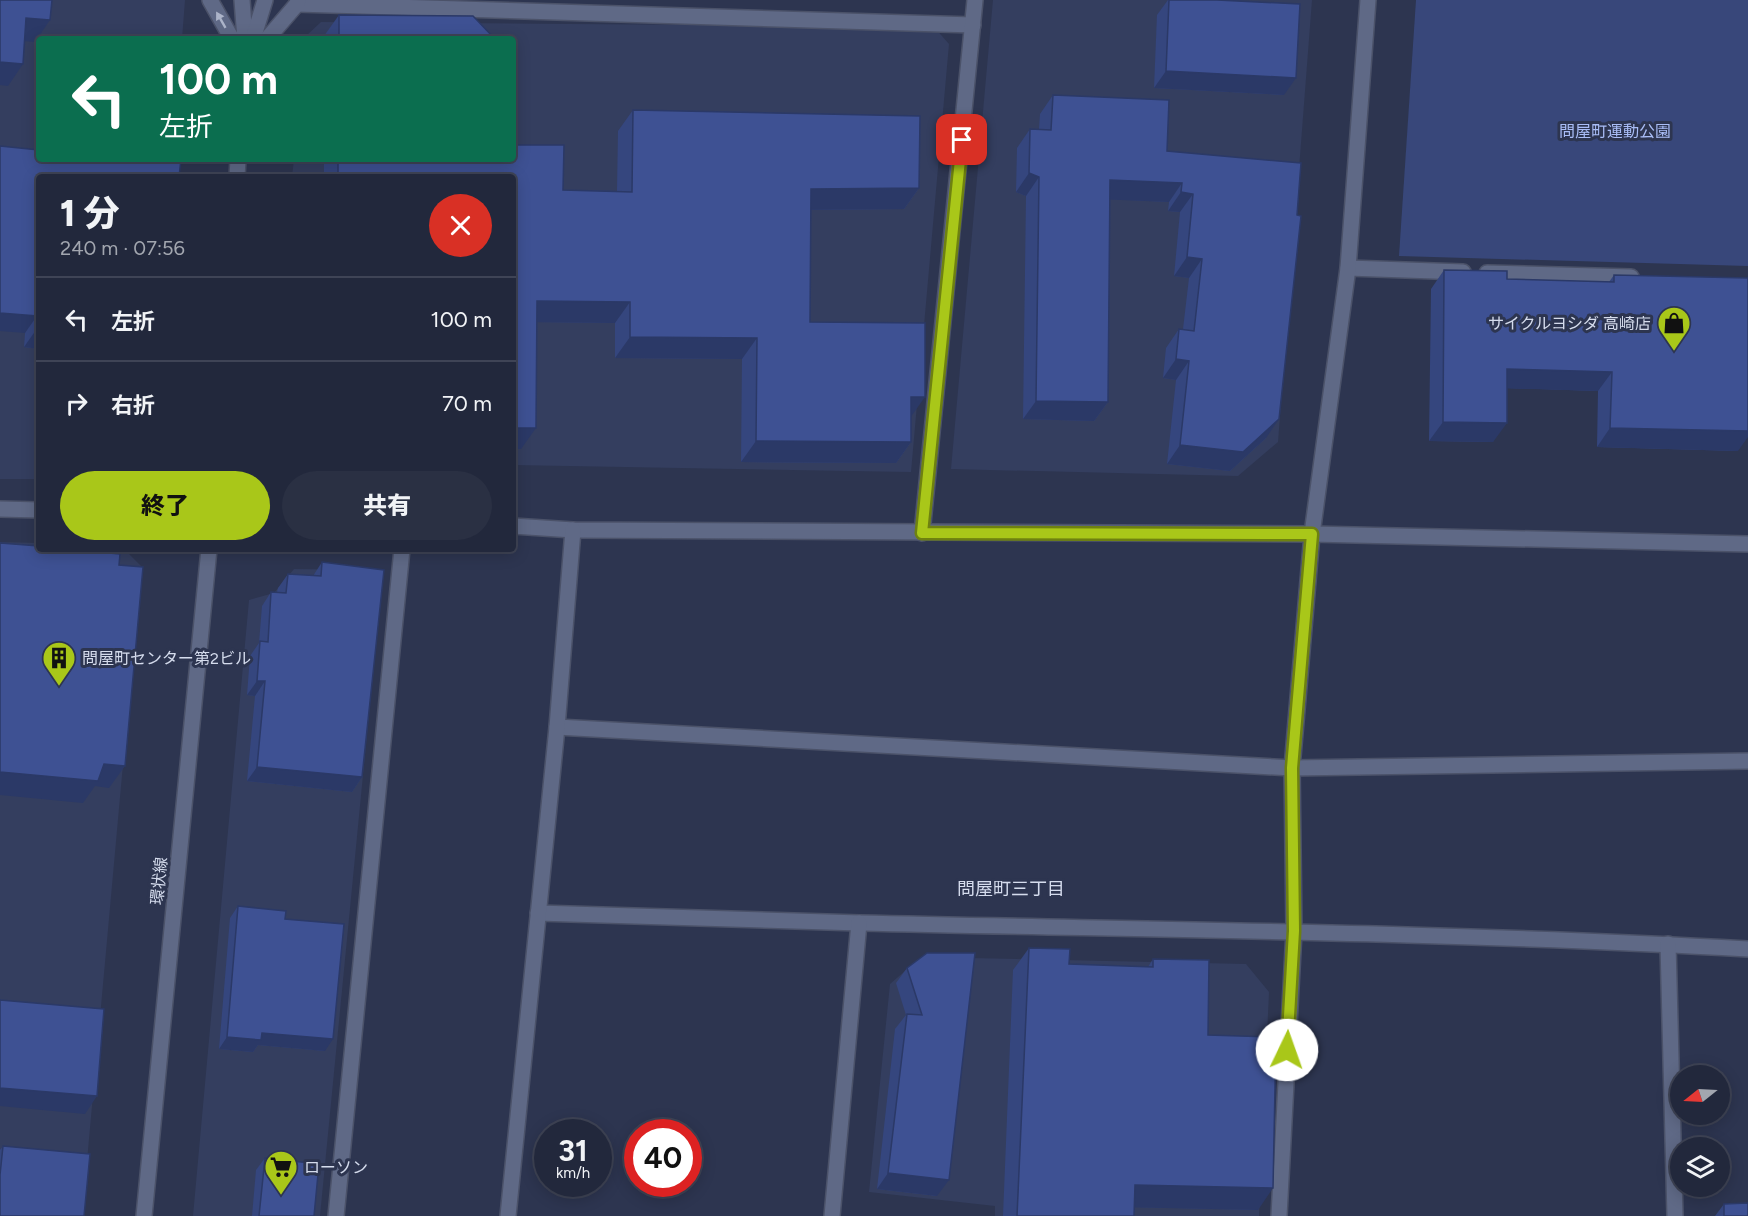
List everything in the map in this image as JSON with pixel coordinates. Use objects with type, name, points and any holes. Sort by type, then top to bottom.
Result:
[{"type":"street","points":[[210,0],[230,36]]},
{"type":"street","points":[[242,0],[244,36]]},
{"type":"street","points":[[254,36],[265,0]]},
{"type":"street","points":[[922,533],[975,0]]},
{"type":"street","points":[[1279,1216],[1294,931],[1292,768],[1312,534],[1348,268],[1368,0]]},
{"type":"street","points":[[270,36],[298,2],[973,25]]},
{"type":"street","points":[[1348,268],[1642,278]]},
{"type":"street","points":[[0,509],[36,510]]},
{"type":"street","points":[[516,526],[573,530],[1312,534],[1748,544]]},
{"type":"street","points":[[508,1216],[557,727],[573,530]]},
{"type":"street","name":"環状線","points":[[144,1216],[209,552]]},
{"type":"street","points":[[336,1216],[402,552]]},
{"type":"street","points":[[557,727],[1292,768],[1748,761]]},
{"type":"street","points":[[538,913],[859,923],[1294,931],[1668,944],[1748,949]]},
{"type":"street","points":[[832,1216],[859,923]]},
{"type":"street","points":[[1668,944],[1675,1216]]},
{"type":"shaded area","points":[[0,0],[185,0],[182,36],[36,36],[36,162],[39,162],[39,174],[36,174],[36,479],[0,479]]},
{"type":"shaded area","points":[[993,0],[1312,0],[1278,442],[1238,476],[951,469]]},
{"type":"shaded area","points":[[321,22],[934,27],[949,44],[911,472],[516,465],[516,174],[292,174],[294,162],[516,162],[516,36],[306,36]]},
{"type":"shaded area","points":[[0,542],[36,543],[36,552],[127,552],[141,566],[82,1216],[0,1216]]},
{"type":"shaded area","points":[[294,569],[383,570],[320,1216],[193,1216],[249,600],[274,593]]},
{"type":"shaded area","points":[[921,957],[1246,964],[1269,992],[1259,1216],[995,1216],[995,1206],[869,1192],[890,984]]},
{"type":"green space","name":"問屋町運動公園","points":[[1416,0],[1748,0],[1748,266],[1399,256]]},
{"type":"building","points":[[0,0],[52,0],[50,20],[26,18],[23,64],[0,62]]},
{"type":"building","points":[[1169,0],[1300,4],[1296,78],[1166,71]]},
{"type":"building","points":[[339,15],[473,16],[492,36],[339,36]]},
{"type":"building","points":[[1053,95],[1169,100],[1167,151],[1301,163],[1297,215],[1301,216],[1279,419],[1243,452],[1180,445],[1189,361],[1176,359],[1179,329],[1194,331],[1202,259],[1187,257],[1193,194],[1181,192],[1182,183],[1110,180],[1108,402],[1036,401],[1039,177],[1029,173],[1030,129],[1051,130]]},
{"type":"building","points":[[633,110],[920,116],[919,188],[811,189],[810,322],[925,323],[925,397],[911,397],[911,442],[756,441],[757,338],[630,337],[630,302],[537,301],[536,428],[516,428],[516,174],[338,174],[338,162],[516,162],[516,145],[564,145],[563,190],[632,192]]},
{"type":"building","points":[[0,146],[36,150],[36,162],[181,162],[179,174],[36,174],[36,316],[0,313]]},
{"type":"building","points":[[1444,270],[1507,271],[1507,279],[1614,282],[1614,275],[1748,278],[1748,431],[1610,428],[1612,372],[1507,369],[1507,423],[1443,422]]},
{"type":"building","name":"問屋町センター第2ビル","points":[[0,543],[36,546],[36,552],[120,554],[119,565],[143,567],[125,766],[104,764],[98,781],[0,772]]},
{"type":"building","points":[[322,562],[384,570],[362,777],[257,767],[265,681],[257,681],[260,641],[268,642],[271,592],[286,593],[288,574],[321,576]]},
{"type":"building","points":[[238,906],[286,911],[285,919],[344,924],[333,1039],[262,1033],[261,1040],[227,1037]]},
{"type":"building","points":[[1029,948],[1070,949],[1069,964],[1153,967],[1153,959],[1209,960],[1208,1035],[1276,1037],[1273,1188],[1135,1185],[1134,1216],[1017,1216]]},
{"type":"building","points":[[927,953],[975,953],[949,1180],[888,1173],[907,1014],[922,1015],[907,968]]},
{"type":"building","points":[[0,1000],[104,1009],[97,1096],[0,1088]]},
{"type":"building","points":[[3,1146],[90,1154],[84,1216],[0,1216]]},
{"type":"building","name":"ローソン","points":[[265,1158],[319,1164],[314,1216],[259,1216]]},
{"type":"building","points":[[1748,1203],[1748,1216],[1724,1216],[1724,1204]]},
{"type":"place","name":"サイクルヨシダ 高崎店","points":[[1674,352]]},
{"type":"place","name":"問屋町センター第2ビル","points":[[59,687]]},
{"type":"place","name":"ローソン","points":[[281,1196]]},
{"type":"district","name":"問屋町三丁目","points":[[1011,889]]},
{"type":"route","points":[[962,140],[922,533],[1312,534],[1292,768],[1294,931],[1287,1050]]}]
